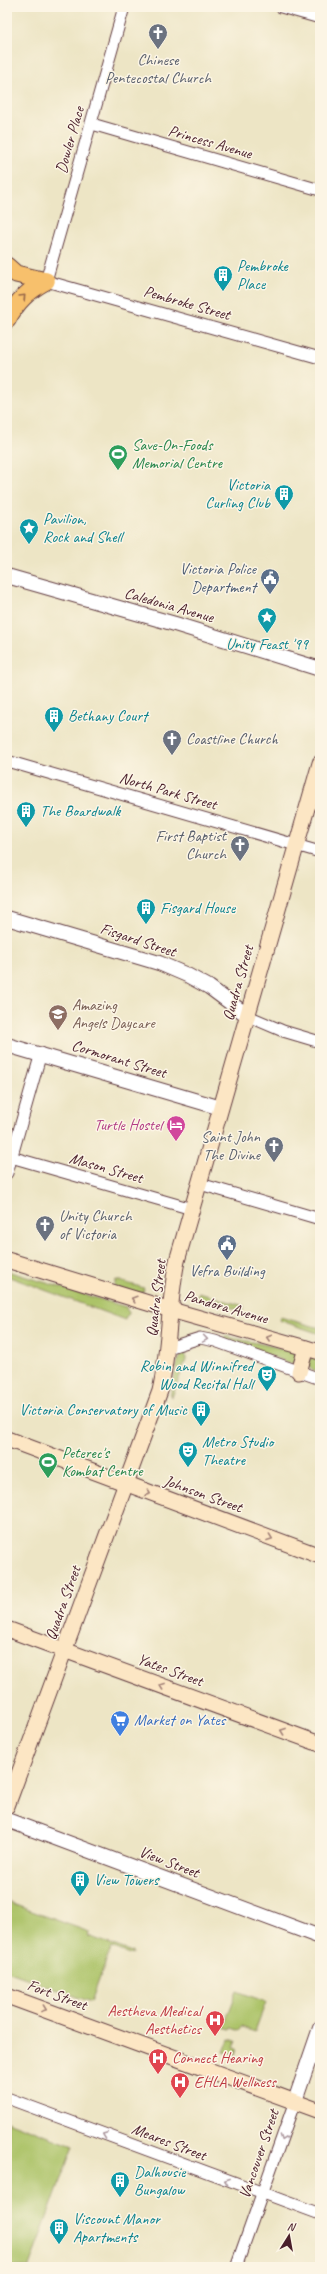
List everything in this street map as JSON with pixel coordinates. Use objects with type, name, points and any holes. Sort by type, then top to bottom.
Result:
[{"type":"main road","points":[[7,266],[16,274],[46,281]]},
{"type":"main road","points":[[7,320],[16,304],[28,291],[46,281]]},
{"type":"main road","name":"Quadra Street","points":[[7,1806],[160,1391],[168,1348],[176,1266],[320,763]]},
{"type":"main road","name":"Pandora Avenue","points":[[7,1260],[171,1310],[313,1350]]},
{"type":"main road","points":[[299,1372],[313,1350]]},
{"type":"main road","name":"Johnson Street","points":[[7,1439],[320,1556]]},
{"type":"main road","name":"Yates Street","points":[[7,1629],[320,1744]]},
{"type":"main road","name":"Fort Street","points":[[7,1996],[320,2110]]},
{"type":"street","name":"Dowler Place","points":[[46,281],[92,124],[124,7]]},
{"type":"street","points":[[281,7],[320,18]]},
{"type":"street","name":"Princess Avenue","points":[[92,124],[320,190]]},
{"type":"street","name":"Pembroke Street","points":[[46,281],[320,358]]},
{"type":"street","name":"Caledonia Avenue","points":[[7,576],[175,624],[320,669]]},
{"type":"street","name":"North Park Street","points":[[7,761],[320,852]]},
{"type":"street","name":"Fisgard Street","points":[[7,918],[159,962],[187,974],[209,987],[248,1016]]},
{"type":"street","points":[[248,1016],[283,1031],[320,1042]]},
{"type":"street","name":"Cormorant Street","points":[[7,1044],[221,1108]]},
{"type":"street","points":[[7,1172],[41,1054]]},
{"type":"street","name":"Mason Street","points":[[11,1157],[192,1209]]},
{"type":"street","points":[[200,1184],[320,1219]]},
{"type":"street","points":[[168,1348],[200,1338],[215,1341],[320,1379]]},
{"type":"street","name":"View Street","points":[[7,1820],[320,1937]]},
{"type":"street","name":"Vancouver Street","points":[[236,2267],[256,2214],[320,2028]]},
{"type":"street","name":"Meares Street","points":[[7,2098],[320,2214]]},
{"type":"green space","points":[[7,1271],[126,1307],[128,1313],[125,1320],[7,1276]]},
{"type":"green space","points":[[116,1280],[144,1288],[143,1292],[137,1293],[114,1287]]},
{"type":"green space","points":[[199,1293],[244,1306],[243,1311],[197,1298]]},
{"type":"green space","points":[[280,1317],[320,1328],[320,1334],[279,1320]]},
{"type":"green space","points":[[225,1336],[294,1351],[297,1355],[295,1362],[292,1364],[225,1339]]},
{"type":"green space","points":[[185,1349],[186,1360],[172,1397],[170,1396],[178,1361]]},
{"type":"green space","points":[[311,1355],[320,1357],[320,1371],[313,1370],[308,1365]]},
{"type":"green space","points":[[7,1902],[89,1932],[88,1936],[132,1952],[132,1955],[111,1947],[91,2002],[7,1971]]},
{"type":"green space","points":[[237,1991],[266,2002],[255,2031],[241,2026],[239,2031],[231,2028],[230,2030],[223,2028]]},
{"type":"green space","points":[[229,2039],[236,2041],[233,2048],[237,2049],[235,2056],[224,2052]]},
{"type":"green space","points":[[7,2121],[73,2146],[29,2267],[7,2267]]},
{"type":"place","name":"Chinese Pentecostal Church","points":[[158,50]]},
{"type":"place","name":"Pembroke Place","points":[[223,292]]},
{"type":"place","name":"Save-On-Foods Memorial Centre","points":[[118,471]]},
{"type":"place","name":"Victoria Curling Club","points":[[284,511]]},
{"type":"place","name":"Pavilion, Rock and Shell","points":[[29,545]]},
{"type":"place","name":"Victoria Police Department","points":[[270,595]]},
{"type":"place","name":"Unity Feast '99","points":[[267,634]]},
{"type":"place","name":"Bethany Court","points":[[54,733]]},
{"type":"place","name":"Coastline Church","points":[[172,756]]},
{"type":"place","name":"The Boardwalk","points":[[26,828]]},
{"type":"place","name":"First Baptist Church","points":[[240,862]]},
{"type":"place","name":"Fisgard House","points":[[146,925]]},
{"type":"place","name":"Amazing Angels Daycare","points":[[58,1031]]},
{"type":"place","name":"Turtle Hostel","points":[[176,1142]]},
{"type":"place","name":"Saint John The Divine","points":[[274,1163]]},
{"type":"place","name":"Unity Church of Victoria","points":[[45,1242]]},
{"type":"place","name":"Vefra Building","points":[[227,1261]]},
{"type":"place","name":"Robin and Winnifred Wood Recital Hall","points":[[267,1392]]},
{"type":"place","name":"Victoria Conservatory of Music","points":[[201,1427]]},
{"type":"place","name":"Metro Studio Theatre","points":[[188,1468]]},
{"type":"place","name":"Peterec's Kombat Centre","points":[[48,1479]]},
{"type":"place","name":"Market on Yates","points":[[120,1737]]},
{"type":"place","name":"View Towers","points":[[80,1897]]},
{"type":"place","name":"Aestheva Medical Aesthetics","points":[[215,2037]]},
{"type":"place","name":"Connect Hearing","points":[[158,2075]]},
{"type":"place","name":"EHLA Wellness","points":[[180,2099]]},
{"type":"place","name":"Dalhousie Bungalow","points":[[120,2198]]},
{"type":"place","name":"Viscount Manor Apartments","points":[[59,2245]]}]
